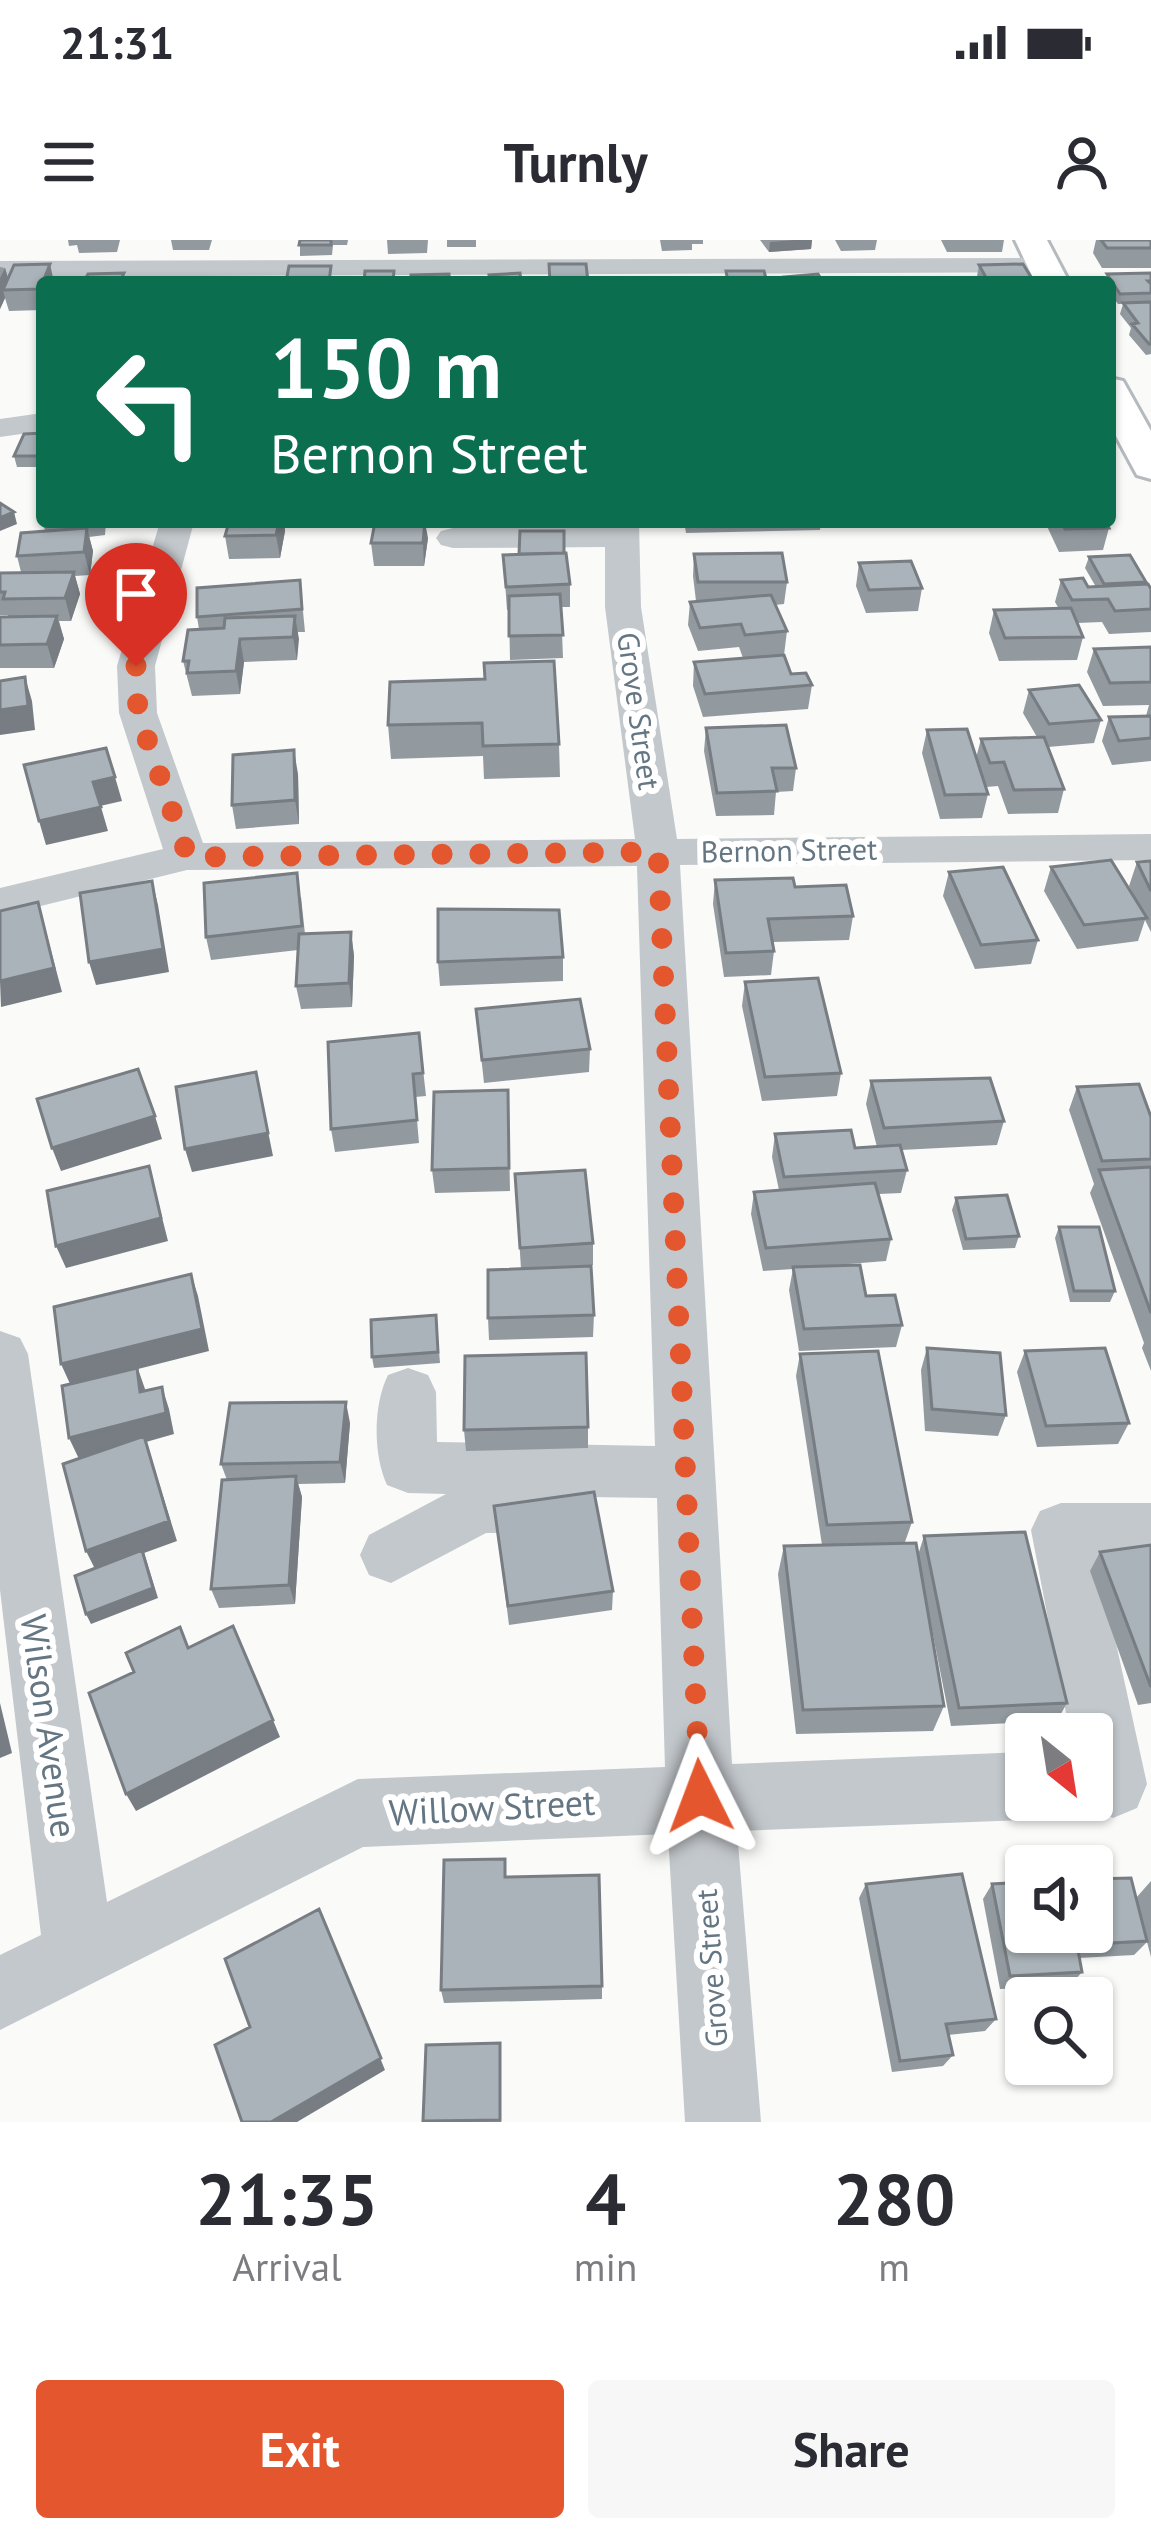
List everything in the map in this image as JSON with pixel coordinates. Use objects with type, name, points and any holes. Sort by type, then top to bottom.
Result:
[{"type":"main road","points":[[1116,402],[1149,458]]},
{"type":"street","points":[[255,275],[267,240]]},
{"type":"street","points":[[437,268],[440,240]]},
{"type":"street","points":[[0,269],[255,275],[622,263],[1042,262]]},
{"type":"street","points":[[0,428],[36,423]]},
{"type":"street","points":[[175,528],[136,666],[138,713],[188,857]]},
{"type":"street","points":[[453,538],[622,529]]},
{"type":"street","name":"Grove Street","points":[[622,529],[623,607],[658,852],[700,1796],[723,2122]]},
{"type":"street","name":"Bernon Street","points":[[0,902],[188,857],[1151,847]]},
{"type":"street","name":"Wilson Avenue","points":[[0,1354],[79,1955]]},
{"type":"street","points":[[408,1392],[408,1467],[687,1490]]},
{"type":"street","points":[[391,1555],[479,1506],[687,1490]]},
{"type":"street","points":[[1119,1784],[1061,1530],[1151,1531]]},
{"type":"street","name":"Willow Street","points":[[0,1994],[358,1814],[1005,1787]]},
{"type":"building","points":[[300,240],[331,240],[331,245],[299,245]]},
{"type":"building","points":[[1101,240],[1151,240],[1151,248],[1107,248]]},
{"type":"building","points":[[50,264],[45,276],[36,276],[36,289],[3,290],[14,265]]},
{"type":"building","points":[[549,264],[586,264],[587,276],[550,276]]},
{"type":"building","points":[[1023,264],[1030,276],[985,276],[979,265]]},
{"type":"building","points":[[289,266],[331,266],[330,276],[287,276]]},
{"type":"building","points":[[365,271],[394,271],[394,276],[365,276]]},
{"type":"building","points":[[726,271],[764,271],[765,276],[727,276]]},
{"type":"building","points":[[1151,273],[1151,293],[1120,294],[1116,276],[1107,274]]},
{"type":"building","points":[[1151,302],[1149,344],[1132,324],[1138,323],[1123,303]]},
{"type":"building","points":[[36,433],[36,456],[14,456],[24,434]]},
{"type":"building","points":[[0,503],[14,512],[0,518]]},
{"type":"building","points":[[87,528],[84,552],[17,556],[21,533]]},
{"type":"building","points":[[227,528],[278,528],[276,535],[225,536]]},
{"type":"building","points":[[374,528],[424,528],[423,543],[371,543]]},
{"type":"building","points":[[520,531],[564,531],[564,553],[519,554]]},
{"type":"building","points":[[566,553],[570,584],[506,587],[503,555]]},
{"type":"building","points":[[782,553],[787,582],[698,582],[694,554]]},
{"type":"building","points":[[1130,555],[1146,582],[1104,584],[1089,557]]},
{"type":"building","points":[[911,561],[922,588],[869,590],[859,563]]},
{"type":"building","points":[[74,572],[65,598],[3,599],[5,592],[0,592],[0,573]]},
{"type":"building","points":[[1083,578],[1088,587],[1148,584],[1151,609],[1115,611],[1108,599],[1072,600],[1061,580]]},
{"type":"building","points":[[300,580],[302,609],[197,617],[197,588]]},
{"type":"building","points":[[560,594],[563,635],[509,636],[509,596]]},
{"type":"building","points":[[771,595],[787,631],[745,635],[741,624],[700,628],[690,602]]},
{"type":"building","points":[[1071,608],[1083,637],[1005,638],[994,610]]},
{"type":"building","points":[[57,616],[47,644],[0,645],[0,617]]},
{"type":"building","points":[[295,616],[293,637],[240,639],[236,671],[187,673],[189,661],[183,661],[188,630],[224,628],[225,618]]},
{"type":"building","points":[[1151,647],[1151,682],[1110,683],[1094,649]]},
{"type":"building","points":[[784,655],[791,674],[806,673],[812,685],[705,694],[694,662]]},
{"type":"building","points":[[554,661],[559,744],[483,746],[482,723],[388,725],[390,682],[485,679],[484,663]]},
{"type":"building","points":[[25,677],[28,706],[0,710],[0,681]]},
{"type":"building","points":[[1079,685],[1101,720],[1049,724],[1029,690]]},
{"type":"building","points":[[1151,716],[1151,738],[1119,741],[1109,717]]},
{"type":"building","points":[[786,725],[796,768],[772,768],[777,791],[717,793],[706,728]]},
{"type":"building","points":[[967,729],[988,794],[945,795],[927,730]]},
{"type":"building","points":[[1044,737],[1064,789],[1014,790],[1004,762],[990,763],[981,739]]},
{"type":"building","points":[[106,748],[115,777],[93,782],[101,807],[39,821],[24,765]]},
{"type":"building","points":[[294,750],[295,800],[232,805],[233,755]]},
{"type":"building","points":[[1111,860],[1147,918],[1084,925],[1051,867]]},
{"type":"building","points":[[1151,861],[1151,891],[1137,862]]},
{"type":"building","points":[[1003,867],[1038,940],[981,945],[949,872]]},
{"type":"building","points":[[297,873],[302,926],[206,937],[204,883]]},
{"type":"building","points":[[793,878],[795,887],[846,885],[853,916],[768,919],[774,951],[726,953],[715,880]]},
{"type":"building","points":[[152,881],[163,949],[89,962],[80,893]]},
{"type":"building","points":[[38,902],[54,968],[0,981],[0,911]]},
{"type":"building","points":[[438,909],[559,910],[563,957],[438,962]]},
{"type":"building","points":[[351,932],[349,983],[296,986],[299,934]]},
{"type":"building","points":[[818,978],[841,1073],[765,1077],[745,982]]},
{"type":"building","points":[[580,999],[590,1049],[482,1060],[476,1009]]},
{"type":"building","points":[[419,1033],[423,1073],[413,1074],[417,1120],[331,1129],[328,1042]]},
{"type":"building","points":[[138,1069],[155,1116],[52,1148],[37,1099]]},
{"type":"building","points":[[256,1072],[268,1133],[185,1149],[176,1087]]},
{"type":"building","points":[[990,1078],[1004,1121],[884,1128],[871,1081]]},
{"type":"building","points":[[1139,1084],[1151,1117],[1151,1159],[1102,1161],[1077,1087]]},
{"type":"building","points":[[508,1090],[509,1168],[432,1170],[434,1092]]},
{"type":"building","points":[[851,1130],[855,1148],[900,1145],[907,1170],[784,1177],[775,1134]]},
{"type":"building","points":[[149,1166],[161,1218],[56,1246],[47,1191]]},
{"type":"building","points":[[1151,1167],[1151,1313],[1099,1170]]},
{"type":"building","points":[[585,1170],[593,1243],[520,1248],[515,1174]]},
{"type":"building","points":[[875,1183],[891,1239],[766,1248],[754,1192]]},
{"type":"building","points":[[1007,1195],[1019,1236],[966,1239],[956,1198]]},
{"type":"building","points":[[1059,1227],[1099,1227],[1115,1291],[1074,1291]]},
{"type":"building","points":[[860,1265],[866,1296],[895,1295],[902,1325],[804,1329],[793,1267]]},
{"type":"building","points":[[591,1266],[594,1315],[488,1318],[488,1270]]},
{"type":"building","points":[[191,1274],[202,1329],[61,1364],[54,1307]]},
{"type":"building","points":[[436,1315],[438,1352],[372,1357],[371,1320]]},
{"type":"building","points":[[927,1348],[1000,1353],[1006,1415],[932,1409]]},
{"type":"building","points":[[1105,1348],[1129,1423],[1046,1426],[1025,1351]]},
{"type":"building","points":[[878,1351],[912,1522],[827,1525],[800,1354]]},
{"type":"building","points":[[586,1353],[588,1427],[464,1430],[465,1356]]},
{"type":"building","points":[[137,1368],[140,1392],[162,1387],[166,1413],[69,1438],[62,1386]]},
{"type":"building","points":[[346,1402],[340,1462],[221,1464],[230,1403]]},
{"type":"building","points":[[144,1436],[169,1521],[86,1551],[63,1464]]},
{"type":"building","points":[[296,1476],[289,1585],[211,1589],[222,1480]]},
{"type":"building","points":[[594,1492],[613,1591],[508,1606],[494,1506]]},
{"type":"building","points":[[1025,1532],[1067,1703],[959,1708],[924,1536]]},
{"type":"building","points":[[916,1543],[944,1706],[803,1710],[784,1546]]},
{"type":"building","points":[[1151,1545],[1151,1687],[1100,1552]]},
{"type":"building","points":[[142,1550],[153,1588],[86,1614],[75,1576]]},
{"type":"building","points":[[233,1626],[273,1720],[126,1794],[89,1693],[134,1672],[126,1653],[180,1627],[188,1648]]},
{"type":"building","points":[[505,1859],[505,1877],[599,1875],[602,1986],[441,1990],[444,1860]]},
{"type":"building","points":[[962,1874],[996,2019],[946,2024],[953,2055],[900,2061],[866,1884]]},
{"type":"building","points":[[1113,1878],[1131,1878],[1147,1941],[1113,1943]]},
{"type":"building","points":[[1005,1883],[1005,1950],[992,1884]]},
{"type":"building","points":[[319,1909],[381,2058],[271,2122],[242,2122],[215,2045],[250,2027],[225,1959]]},
{"type":"building","points":[[1006,1953],[1078,1953],[1082,1972],[1010,1976]]},
{"type":"building","points":[[500,2043],[500,2120],[423,2121],[426,2045]]},
{"type":"route","points":[[136,666],[138,713],[188,857],[658,852],[700,1796]]}]
